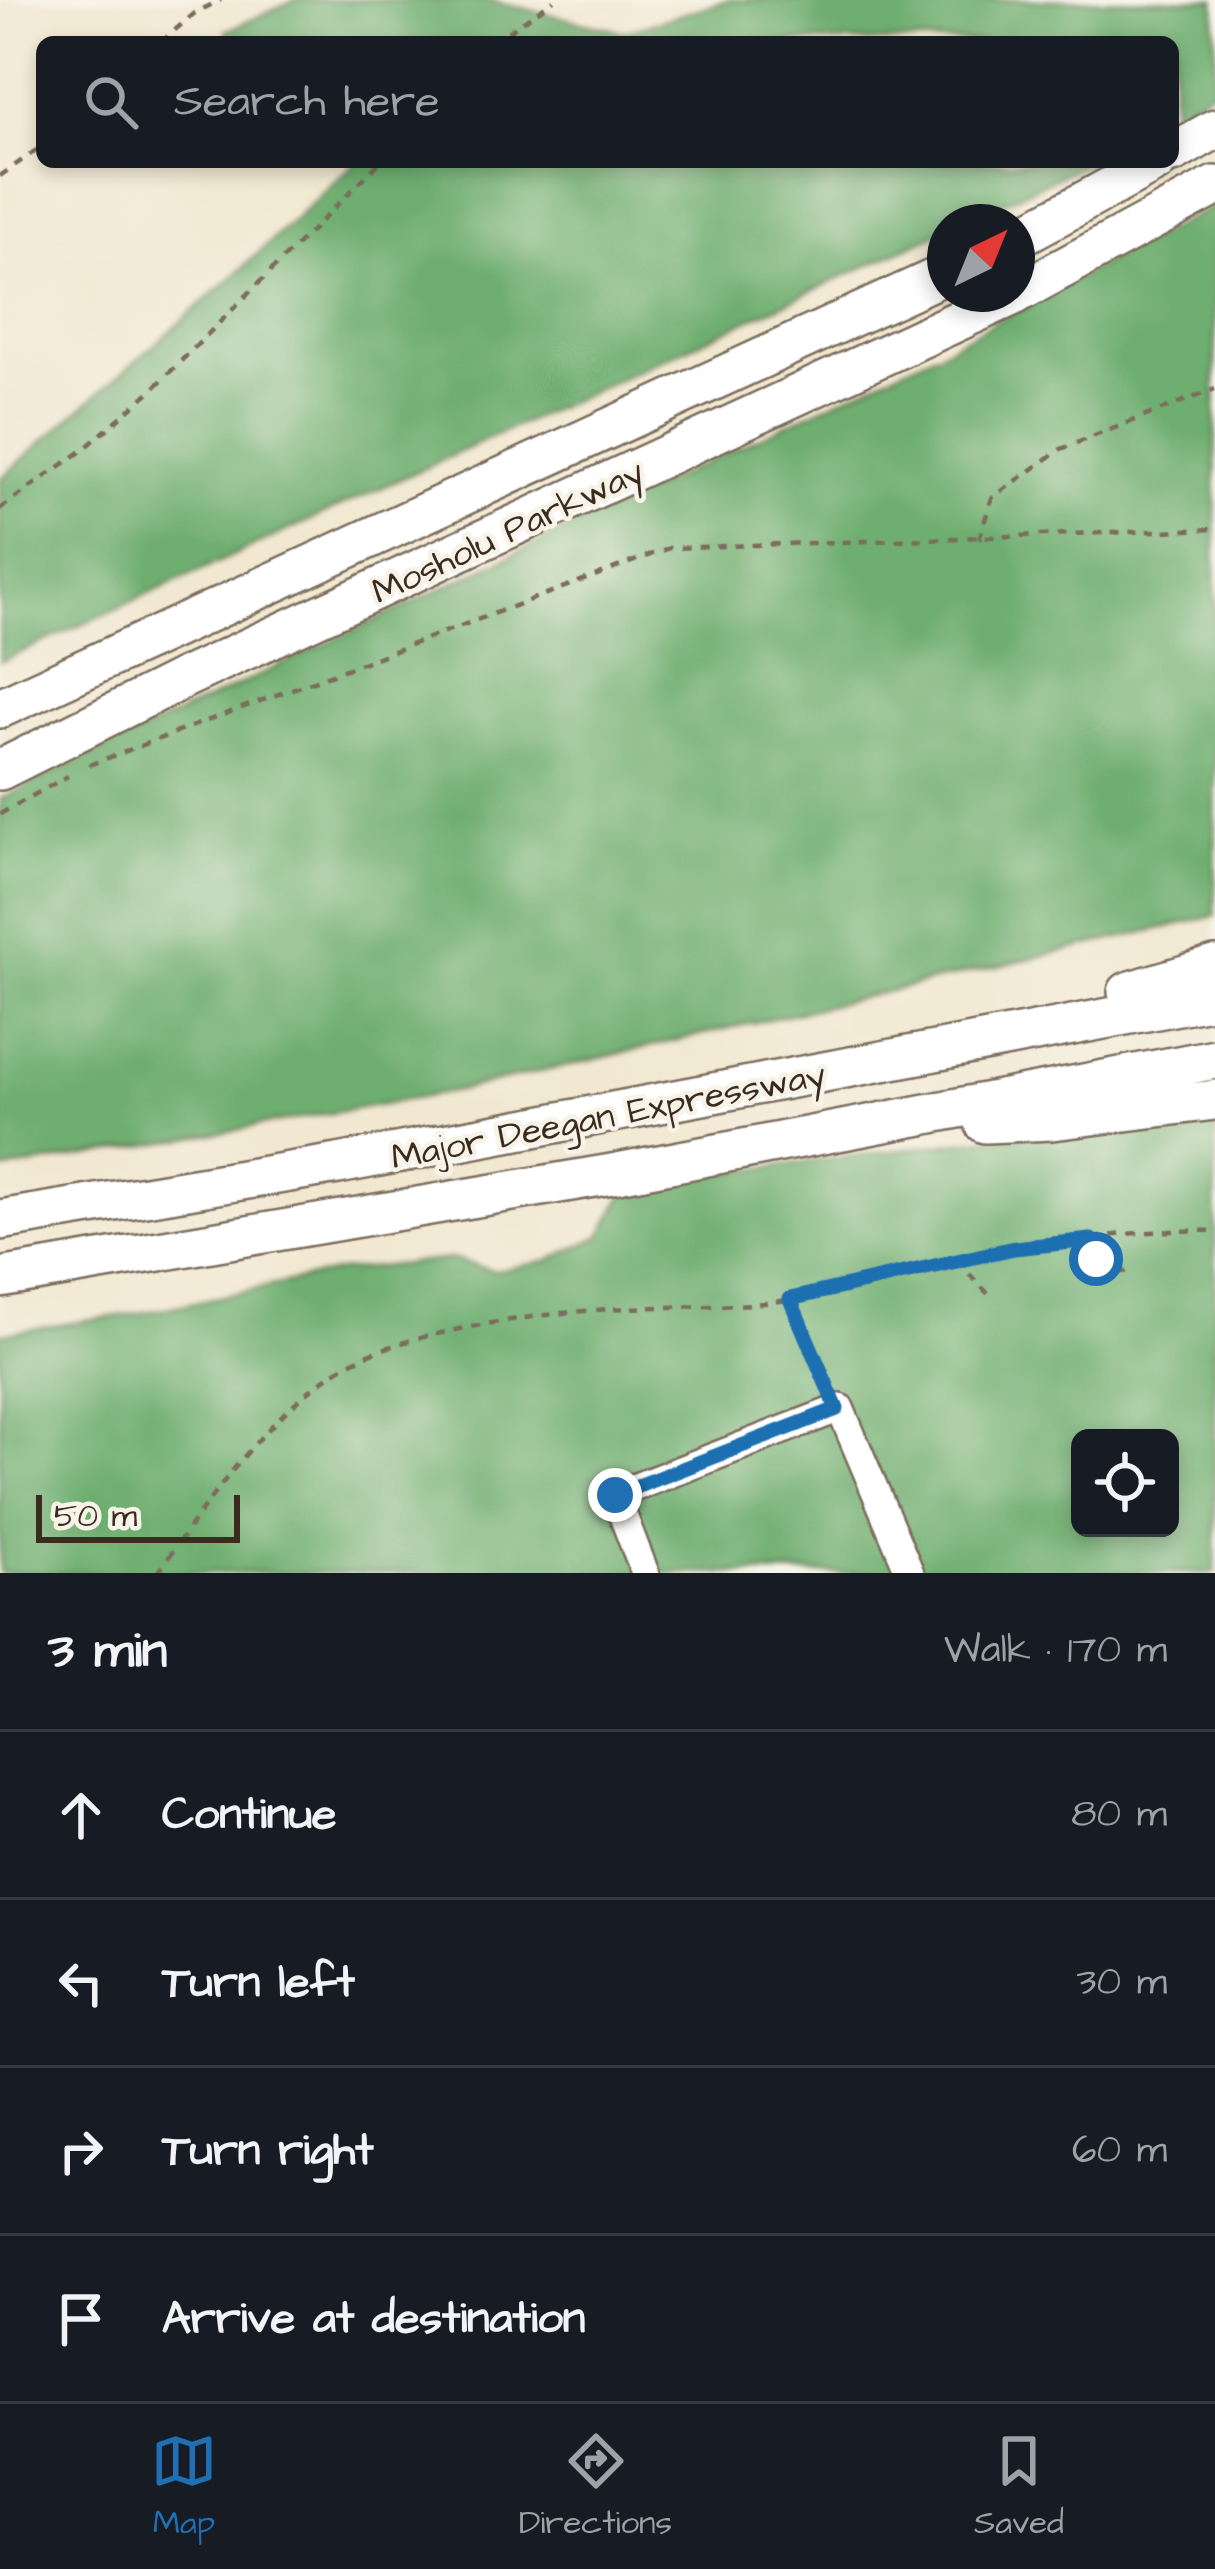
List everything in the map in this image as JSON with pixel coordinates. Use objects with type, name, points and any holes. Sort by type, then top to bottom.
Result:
[{"type":"highway","points":[[1179,150],[1215,129]]},
{"type":"highway","points":[[1035,228],[1146,168]]},
{"type":"highway","name":"Mosholu Parkway","points":[[1035,284],[1215,186]]},
{"type":"highway","name":"Mosholu Parkway","points":[[0,709],[927,282]]},
{"type":"highway","name":"Mosholu Parkway","points":[[0,770],[184,678],[977,312]]},
{"type":"highway","points":[[922,1054],[1215,967]]},
{"type":"highway","name":"Major Deegan Expressway","points":[[0,1220],[248,1180],[1215,998]]},
{"type":"highway","name":"Major Deegan Expressway","points":[[0,1278],[379,1215],[1215,1059]]},
{"type":"highway","points":[[854,1128],[1052,1120],[1215,1100]]},
{"type":"lane","points":[[645,1573],[615,1495],[840,1408],[910,1573]]},
{"type":"path","points":[[168,36],[195,13],[221,0]]},
{"type":"path","points":[[502,36],[554,0]]},
{"type":"path","points":[[0,176],[36,150]]},
{"type":"path","points":[[0,509],[82,450],[154,388],[374,168]]},
{"type":"path","points":[[979,538],[992,498],[1061,448],[1215,389]]},
{"type":"path","points":[[0,814],[84,767],[669,548],[1215,529]]},
{"type":"path","points":[[158,1573],[283,1413],[320,1380],[364,1356],[440,1334],[606,1309],[790,1299],[1014,1248],[1169,1231],[1214,1231]]},
{"type":"path","points":[[1091,1240],[1099,1275],[1131,1270],[1132,1274]]},
{"type":"path","points":[[957,1261],[994,1300]]},
{"type":"path","points":[[790,1299],[837,1409]]},
{"type":"green space","points":[[296,0],[488,0],[624,32],[728,0],[1215,0],[1215,87],[1179,110],[1179,36],[227,36],[226,31]]},
{"type":"green space","points":[[350,168],[1076,168],[999,204],[927,204],[927,238],[0,662],[0,479],[234,276]]},
{"type":"green space","points":[[1215,205],[1215,916],[457,1091],[0,1171],[0,799],[1013,312],[1035,312],[1035,301]]},
{"type":"green space","points":[[1215,1109],[1215,1573],[0,1573],[0,1334],[158,1310],[340,1271],[451,1259],[496,1271],[547,1261],[601,1236],[629,1185]]},
{"type":"route","points":[[615,1495],[837,1409],[790,1299],[1014,1248],[1091,1240],[1096,1259]]}]
